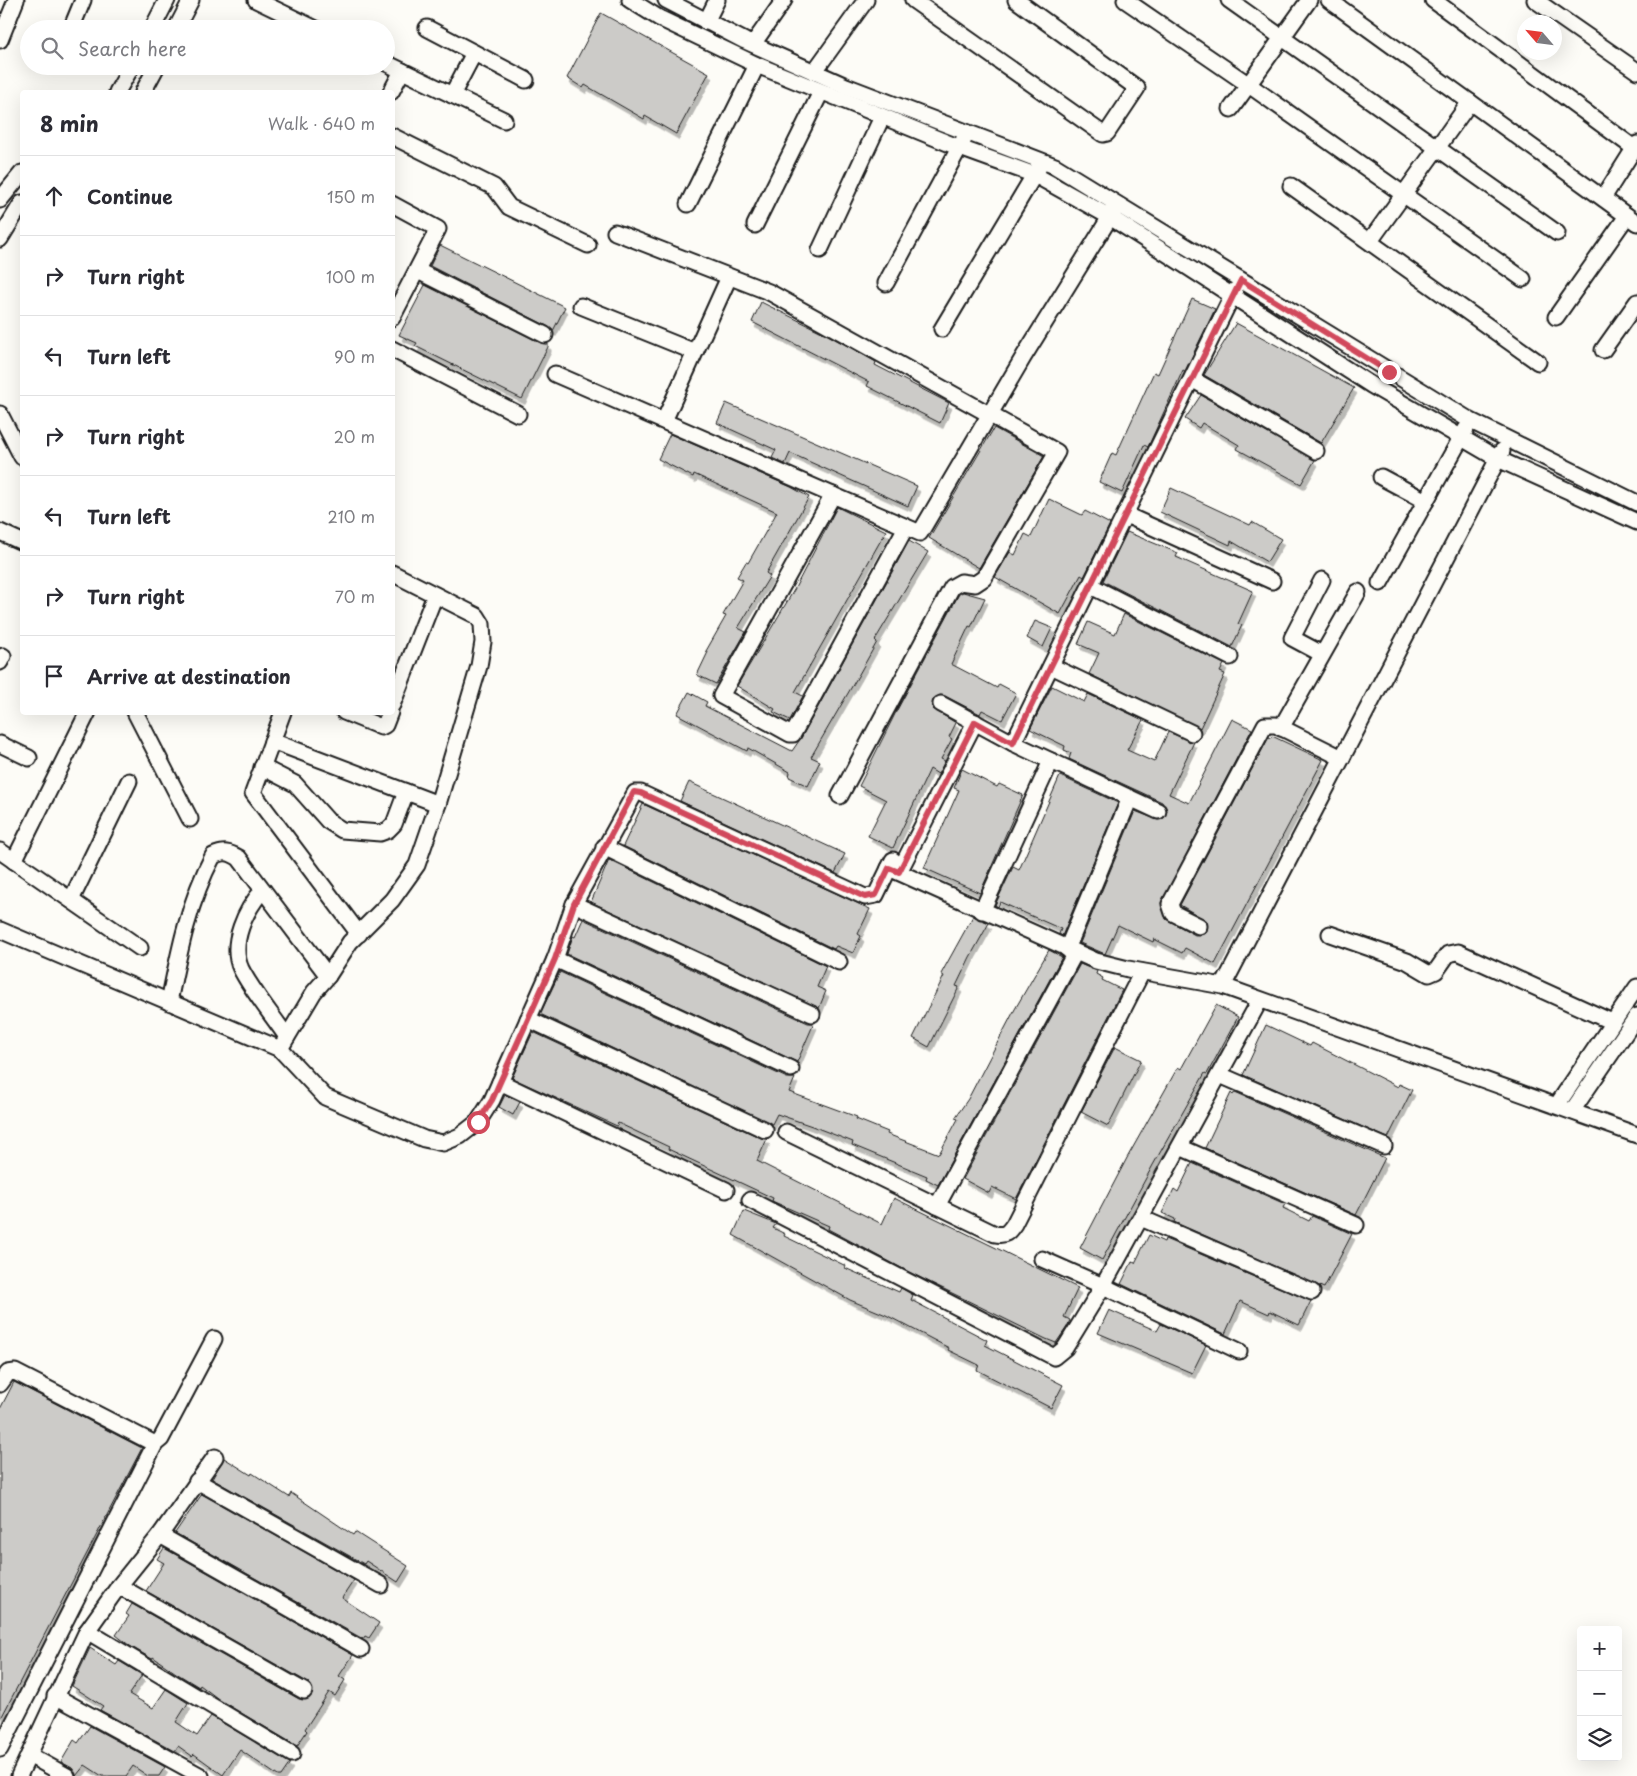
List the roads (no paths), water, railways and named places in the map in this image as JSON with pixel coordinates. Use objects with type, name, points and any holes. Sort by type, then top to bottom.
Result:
[{"type":"street","points":[[0,40],[16,0]]},
{"type":"street","points":[[75,20],[83,0]]},
{"type":"street","points":[[156,20],[166,0]]},
{"type":"street","points":[[181,20],[191,0]]},
{"type":"street","points":[[256,0],[297,20]]},
{"type":"street","points":[[630,0],[659,18],[757,65],[960,148],[1035,175],[1110,217],[1231,297],[1371,385],[1461,438],[1498,459],[1637,522]]},
{"type":"street","points":[[659,18],[667,0],[706,22],[814,72],[966,133],[1042,160],[1074,176],[1119,203],[1470,422],[1637,504]]},
{"type":"street","points":[[706,22],[717,0]]},
{"type":"street","points":[[753,44],[784,0]]},
{"type":"street","points":[[814,72],[866,0]]},
{"type":"street","points":[[913,0],[1103,134],[1107,133],[1137,88],[1016,0]]},
{"type":"street","points":[[1125,0],[1249,84],[1402,196],[1522,279]]},
{"type":"street","points":[[1229,0],[1557,233]]},
{"type":"street","points":[[1231,109],[1309,0]]},
{"type":"street","points":[[1329,0],[1632,220],[1556,317]]},
{"type":"street","points":[[1433,0],[1636,146],[1602,198]]},
{"type":"street","points":[[1535,0],[1637,72]]},
{"type":"street","points":[[427,28],[526,80]]},
{"type":"street","points":[[452,95],[474,53]]},
{"type":"street","points":[[688,204],[757,65]]},
{"type":"street","points":[[395,68],[504,120]]},
{"type":"street","points":[[392,90],[402,71]]},
{"type":"street","points":[[118,90],[127,75]]},
{"type":"street","points":[[144,90],[152,75]]},
{"type":"street","points":[[755,225],[821,92]]},
{"type":"street","points":[[1370,241],[1470,102]]},
{"type":"street","points":[[820,250],[882,117]]},
{"type":"street","points":[[886,283],[960,148],[966,133]]},
{"type":"street","points":[[395,138],[494,188],[509,207],[588,245]]},
{"type":"street","points":[[942,329],[1035,175],[1042,160]]},
{"type":"street","points":[[0,200],[20,175]]},
{"type":"street","points":[[1291,186],[1538,362]]},
{"type":"street","points":[[555,374],[918,533],[921,532],[989,415],[1119,203]]},
{"type":"street","points":[[395,206],[438,228],[418,271],[395,313]]},
{"type":"street","points":[[0,239],[20,207]]},
{"type":"street","points":[[615,232],[769,292],[989,415],[1055,449],[1057,457],[984,578],[975,584],[961,582],[952,587],[840,796]]},
{"type":"street","points":[[418,271],[545,335]]},
{"type":"street","points":[[664,421],[729,277]]},
{"type":"street","points":[[1013,743],[1241,280]]},
{"type":"street","points":[[1603,350],[1637,302]]},
{"type":"street","points":[[581,306],[695,352]]},
{"type":"street","points":[[395,351],[518,414]]},
{"type":"street","points":[[1192,379],[1316,452]]},
{"type":"street","points":[[0,414],[20,453]]},
{"type":"street","points":[[1380,583],[1470,422]]},
{"type":"street","points":[[1223,986],[1508,441]]},
{"type":"street","points":[[1381,477],[1426,501]]},
{"type":"street","points":[[833,495],[721,696],[790,734],[793,734],[906,527]]},
{"type":"street","points":[[1126,515],[1272,581]]},
{"type":"street","points":[[0,532],[20,541]]},
{"type":"street","points":[[284,1043],[314,992],[328,976],[350,942],[392,900],[417,865],[438,804],[479,666],[483,642],[482,624],[477,616],[395,574]]},
{"type":"street","points":[[1322,580],[1292,638],[1322,654]]},
{"type":"street","points":[[1091,586],[1230,657]]},
{"type":"street","points":[[1281,728],[1358,592]]},
{"type":"street","points":[[395,698],[435,594]]},
{"type":"street","points":[[1051,666],[1192,733]]},
{"type":"street","points":[[941,704],[1013,743],[1158,811]]},
{"type":"street","points":[[14,862],[87,715]]},
{"type":"street","points":[[137,715],[190,819]]},
{"type":"street","points":[[282,715],[253,788],[254,797],[359,934]]},
{"type":"street","points":[[351,715],[381,727],[385,725],[389,715]]},
{"type":"street","points":[[263,890],[252,903],[246,915],[238,942],[238,955],[241,968],[284,1043],[326,1097],[424,1139],[443,1143],[460,1136],[478,1122],[492,1100],[555,959],[574,904],[634,792],[641,793],[865,897],[876,895],[894,867],[975,722]]},
{"type":"street","points":[[1199,926],[1173,913],[1170,904],[1265,725],[1272,724],[1342,758]]},
{"type":"street","points":[[272,741],[438,804]]},
{"type":"street","points":[[0,744],[29,758]]},
{"type":"street","points":[[982,911],[1051,761]]},
{"type":"street","points":[[262,767],[295,784],[328,821],[342,830],[380,833],[388,830],[394,824],[406,792]]},
{"type":"street","points":[[71,900],[129,781]]},
{"type":"street","points":[[937,1206],[1071,951],[1130,798]]},
{"type":"street","points":[[604,847],[839,962]]},
{"type":"street","points":[[0,851],[140,948]]},
{"type":"street","points":[[169,1002],[181,941],[205,870],[213,856],[229,852],[239,858],[328,976]]},
{"type":"street","points":[[894,867],[982,911],[1071,951],[1103,963],[1223,986],[1637,1135]]},
{"type":"street","points":[[574,904],[812,1014]]},
{"type":"street","points":[[0,930],[169,1002],[284,1043]]},
{"type":"street","points":[[1330,934],[1407,961],[1430,974],[1436,971],[1448,954],[1458,952],[1612,1022]]},
{"type":"street","points":[[555,959],[791,1069]]},
{"type":"street","points":[[786,1132],[994,1234],[1003,1236],[1008,1233],[1142,972]]},
{"type":"street","points":[[1557,1105],[1637,987]]},
{"type":"street","points":[[750,1200],[1047,1356],[1054,1357],[1065,1348],[1103,1286],[1260,1000]]},
{"type":"street","points":[[1572,1111],[1637,1016]]},
{"type":"street","points":[[528,1019],[764,1130]]},
{"type":"street","points":[[1220,1075],[1384,1146]]},
{"type":"street","points":[[500,1082],[726,1190]]},
{"type":"street","points":[[1180,1147],[1356,1225]]},
{"type":"street","points":[[1141,1218],[1312,1292]]},
{"type":"street","points":[[1042,1259],[1239,1351]]},
{"type":"street","points":[[0,1749],[155,1444],[161,1439],[214,1339]]},
{"type":"street","points":[[0,1384],[8,1373],[15,1372],[155,1444]]},
{"type":"street","points":[[19,1776],[87,1631],[119,1586],[160,1535],[215,1457]]},
{"type":"street","points":[[197,1481],[381,1585]]},
{"type":"street","points":[[160,1535],[361,1649]]},
{"type":"street","points":[[119,1586],[304,1691]]},
{"type":"street","points":[[87,1631],[292,1754]]},
{"type":"street","points":[[55,1696],[201,1776]]},
{"type":"street","points":[[29,1754],[67,1776]]}]
